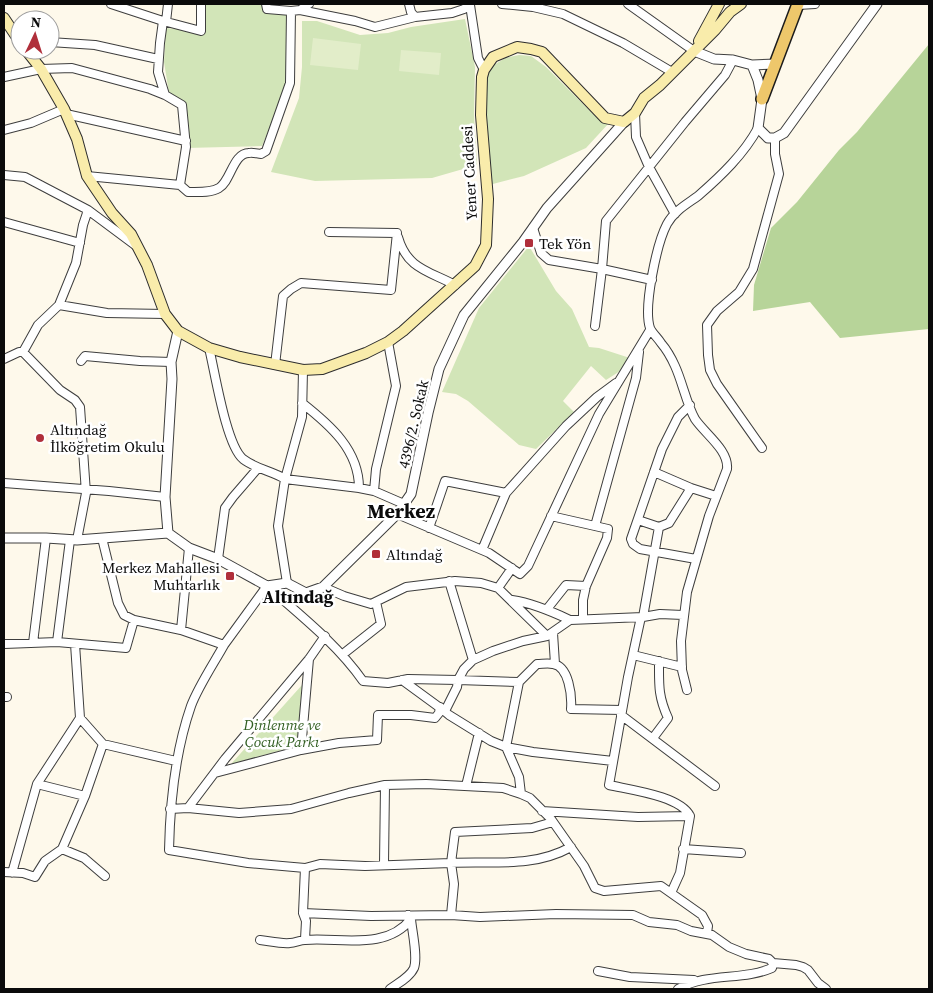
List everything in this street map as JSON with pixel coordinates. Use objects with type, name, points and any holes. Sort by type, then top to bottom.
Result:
[{"type":"main road","points":[[694,51],[719,4]]},
{"type":"main road","points":[[484,70],[493,56],[517,47],[542,52],[605,118],[624,122],[636,113],[644,98],[715,30],[732,8],[741,4]]},
{"type":"main road","points":[[762,99],[798,5]]},
{"type":"main road","points":[[34,60],[65,111],[77,139],[87,176],[112,213],[128,229],[139,249],[165,314],[178,331]]},
{"type":"main road","name":"Yener Caddesi","points":[[178,331],[209,348],[275,365],[303,370],[322,369],[366,353],[388,342],[403,331],[475,266],[486,245],[488,199],[481,115],[482,77],[484,70]]},
{"type":"street","points":[[111,4],[164,22],[201,31],[201,4]]},
{"type":"street","points":[[165,95],[158,72],[158,59],[168,4]]},
{"type":"street","points":[[266,4],[266,9],[300,10],[375,27],[415,17],[452,13],[464,10],[470,4]]},
{"type":"street","points":[[300,10],[309,4]]},
{"type":"street","points":[[409,4],[411,12],[415,17]]},
{"type":"street","points":[[470,4],[478,58],[484,70]]},
{"type":"street","points":[[502,4],[518,5],[563,14],[623,42],[672,72]]},
{"type":"street","points":[[628,4],[694,51],[714,59],[733,60],[752,65],[776,64]]},
{"type":"street","points":[[798,5],[815,4]]},
{"type":"street","points":[[758,128],[768,138],[774,138],[784,133],[877,4]]},
{"type":"street","points":[[87,176],[180,185],[188,192],[203,192],[219,188],[226,181],[235,163],[243,154],[248,152],[262,154],[266,151],[290,83],[291,10]]},
{"type":"street","points":[[60,43],[95,46],[158,59]]},
{"type":"street","points":[[595,326],[606,221],[726,75],[733,60]]},
{"type":"street","points":[[687,690],[682,667],[680,641],[687,592],[709,516],[728,464],[723,454],[695,418],[670,356],[650,330],[648,316],[658,246],[668,223],[675,214],[734,162],[758,128],[762,99],[758,80],[752,65]]},
{"type":"street","points":[[4,77],[41,69],[72,68],[150,89],[182,105],[186,141],[184,167],[180,185]]},
{"type":"street","points":[[4,130],[65,111],[186,141]]},
{"type":"street","points":[[636,113],[636,137],[649,167],[675,214]]},
{"type":"street","name":"4396/2. Sokak","points":[[323,586],[397,514],[411,494],[428,413],[440,369],[464,315],[547,208],[624,122]]},
{"type":"street","points":[[762,448],[716,384],[710,370],[707,325],[717,311],[739,292],[753,269],[779,174],[774,138]]},
{"type":"street","points":[[4,175],[25,178],[88,210],[118,231],[139,249]]},
{"type":"street","points":[[23,352],[38,325],[59,305],[76,263],[83,225],[88,210]]},
{"type":"street","points":[[4,222],[80,243]]},
{"type":"street","points":[[533,228],[541,253],[549,260],[652,280]]},
{"type":"street","points":[[329,232],[397,233]]},
{"type":"street","points":[[397,233],[402,251],[419,268],[455,284]]},
{"type":"street","points":[[275,365],[284,296],[301,283],[390,290],[397,233]]},
{"type":"street","points":[[59,305],[107,313],[165,314]]},
{"type":"street","points":[[397,514],[489,553],[520,574],[528,566],[599,414],[650,330]]},
{"type":"street","points":[[168,533],[165,497],[172,379],[171,362],[178,331]]},
{"type":"street","points":[[374,491],[376,469],[396,386],[388,342]]},
{"type":"street","points":[[209,348],[234,447],[244,460],[285,479],[374,491],[404,504]]},
{"type":"street","points":[[596,526],[636,378],[639,350]]},
{"type":"street","points":[[4,359],[18,352],[23,352]]},
{"type":"street","points":[[23,352],[60,390],[75,400],[80,407],[86,490],[74,540],[57,642]]},
{"type":"street","points":[[81,361],[85,356],[171,362]]},
{"type":"street","points":[[287,583],[278,526],[280,506],[286,487],[285,479],[302,418],[303,370]]},
{"type":"street","points":[[482,550],[506,493],[566,426],[597,397],[618,381]]},
{"type":"street","points":[[302,402],[329,424],[349,450],[359,475],[359,488]]},
{"type":"street","points":[[690,406],[678,417],[662,449],[631,540],[640,549],[696,559]]},
{"type":"street","points":[[218,559],[225,508],[258,468]]},
{"type":"street","points":[[654,472],[691,488],[716,496]]},
{"type":"street","points":[[429,528],[445,481],[506,493]]},
{"type":"street","points":[[4,483],[165,497]]},
{"type":"street","points":[[638,520],[658,527],[669,523],[691,488]]},
{"type":"street","points":[[552,516],[608,529],[608,538],[586,586],[583,600],[583,619]]},
{"type":"street","points":[[658,527],[622,712],[610,785],[670,800],[682,806],[690,816]]},
{"type":"street","points":[[4,538],[74,540],[168,533],[189,548],[218,559],[266,586],[325,636],[343,654],[363,681],[388,683],[402,680],[519,682]]},
{"type":"street","points":[[33,643],[46,538]]},
{"type":"street","points":[[102,538],[118,603],[124,615],[134,620],[181,630],[224,645]]},
{"type":"street","points":[[181,630],[189,548]]},
{"type":"street","points":[[498,588],[512,568]]},
{"type":"street","points":[[449,581],[473,660]]},
{"type":"street","points":[[555,664],[550,635],[498,588],[481,583],[449,581],[406,587],[371,604],[344,596],[323,586],[306,593],[287,583],[266,586],[224,645],[192,704],[176,761],[170,809],[169,850],[248,863],[305,868],[320,864],[365,866],[384,864],[496,864],[536,860],[556,855],[571,847]]},
{"type":"street","points":[[547,610],[566,585],[586,586]]},
{"type":"street","points":[[512,600],[527,602],[570,620],[642,617],[660,614],[683,615]]},
{"type":"street","points":[[343,654],[381,624],[376,602]]},
{"type":"street","points":[[4,644],[57,642],[126,648],[134,620]]},
{"type":"street","points":[[215,773],[301,750],[338,743],[377,740],[378,715],[411,715],[435,718],[457,687],[458,680],[464,669],[473,660],[501,648],[550,635],[570,620]]},
{"type":"street","points":[[188,808],[325,636]]},
{"type":"street","points":[[75,644],[80,718],[37,784],[8,872],[35,877],[45,861],[62,849],[85,796],[103,744]]},
{"type":"street","points":[[633,655],[682,667]]},
{"type":"street","points":[[301,750],[308,658]]},
{"type":"street","points":[[653,738],[668,718],[661,703],[659,661]]},
{"type":"street","points":[[521,794],[519,778],[506,747],[519,682],[537,664],[555,664],[560,668],[567,679],[572,697],[571,709],[622,712],[715,786]]},
{"type":"street","points":[[402,680],[449,716],[506,747],[613,762]]},
{"type":"street","points":[[80,718],[103,744],[176,761]]},
{"type":"street","points":[[466,786],[479,733]]},
{"type":"street","points":[[37,784],[85,796]]},
{"type":"street","points":[[170,809],[188,808],[239,814],[291,809],[385,785],[426,784],[503,788],[530,798],[553,822],[584,866],[596,888],[604,891],[661,886],[702,915],[708,926],[707,933]]},
{"type":"street","points":[[384,864],[385,785]]},
{"type":"street","points":[[542,811],[638,817],[690,816]]},
{"type":"street","points":[[671,893],[680,873],[690,816]]},
{"type":"street","points":[[451,916],[454,884],[451,863],[455,832],[532,828],[553,822]]},
{"type":"street","points":[[62,849],[84,858],[105,876]]},
{"type":"street","points":[[683,850],[741,853]]},
{"type":"street","points":[[305,868],[305,940]]},
{"type":"street","points":[[304,913],[410,917],[556,914],[634,915],[649,922],[667,923],[691,931],[707,933],[746,954],[769,959],[773,963],[803,967],[808,970],[818,984],[826,989]]},
{"type":"street","points":[[260,940],[290,944],[305,940],[362,941],[388,936],[405,927],[410,917]]},
{"type":"street","points":[[390,989],[414,968],[416,960],[410,917]]},
{"type":"street","points":[[598,971],[630,977],[691,980],[763,972],[772,968],[773,963]]},
{"type":"street","points":[[678,989],[690,982],[716,977]]},
{"type":"green space","points":[[203,4],[263,4],[263,13],[288,13],[288,83],[262,146],[186,148],[186,105],[169,93],[164,62],[166,28],[201,31]]},
{"type":"green space","points":[[465,19],[475,67],[474,115],[477,165],[432,178],[315,181],[271,172],[299,98],[302,67],[302,21],[317,21],[360,35],[388,33],[411,27]]},
{"type":"green space","points":[[313,38],[361,44],[358,70],[310,65]]},
{"type":"green space","points":[[929,44],[929,329],[840,338],[810,302],[753,311],[754,285],[771,228],[797,202]]},
{"type":"green space","points":[[401,50],[441,53],[439,75],[399,71]]},
{"type":"green space","points":[[519,55],[531,56],[546,67],[597,118],[609,123],[586,148],[524,176],[489,185],[484,108],[487,75],[494,65],[505,58]]},
{"type":"green space","points":[[529,246],[556,291],[572,309],[589,347],[599,348],[633,359],[606,380],[591,366],[563,401],[574,412],[536,449],[519,445],[468,401],[456,394],[442,392],[479,308]]},
{"type":"green space","name":"Dinlenme ve Çocuk Parkı","points":[[302,685],[297,746],[231,764]]},
{"type":"place","name":"Tek Yön","points":[[529,243]]},
{"type":"place","name":"Altındağ İlköğretim Okulu","points":[[40,438]]},
{"type":"place","name":"Altındağ","points":[[376,554]]},
{"type":"place","name":"Merkez Mahallesi Muhtarlık","points":[[230,576]]},
{"type":"district","name":"Merkez","points":[[401,511]]},
{"type":"district","name":"Altındağ","points":[[298,596]]}]
